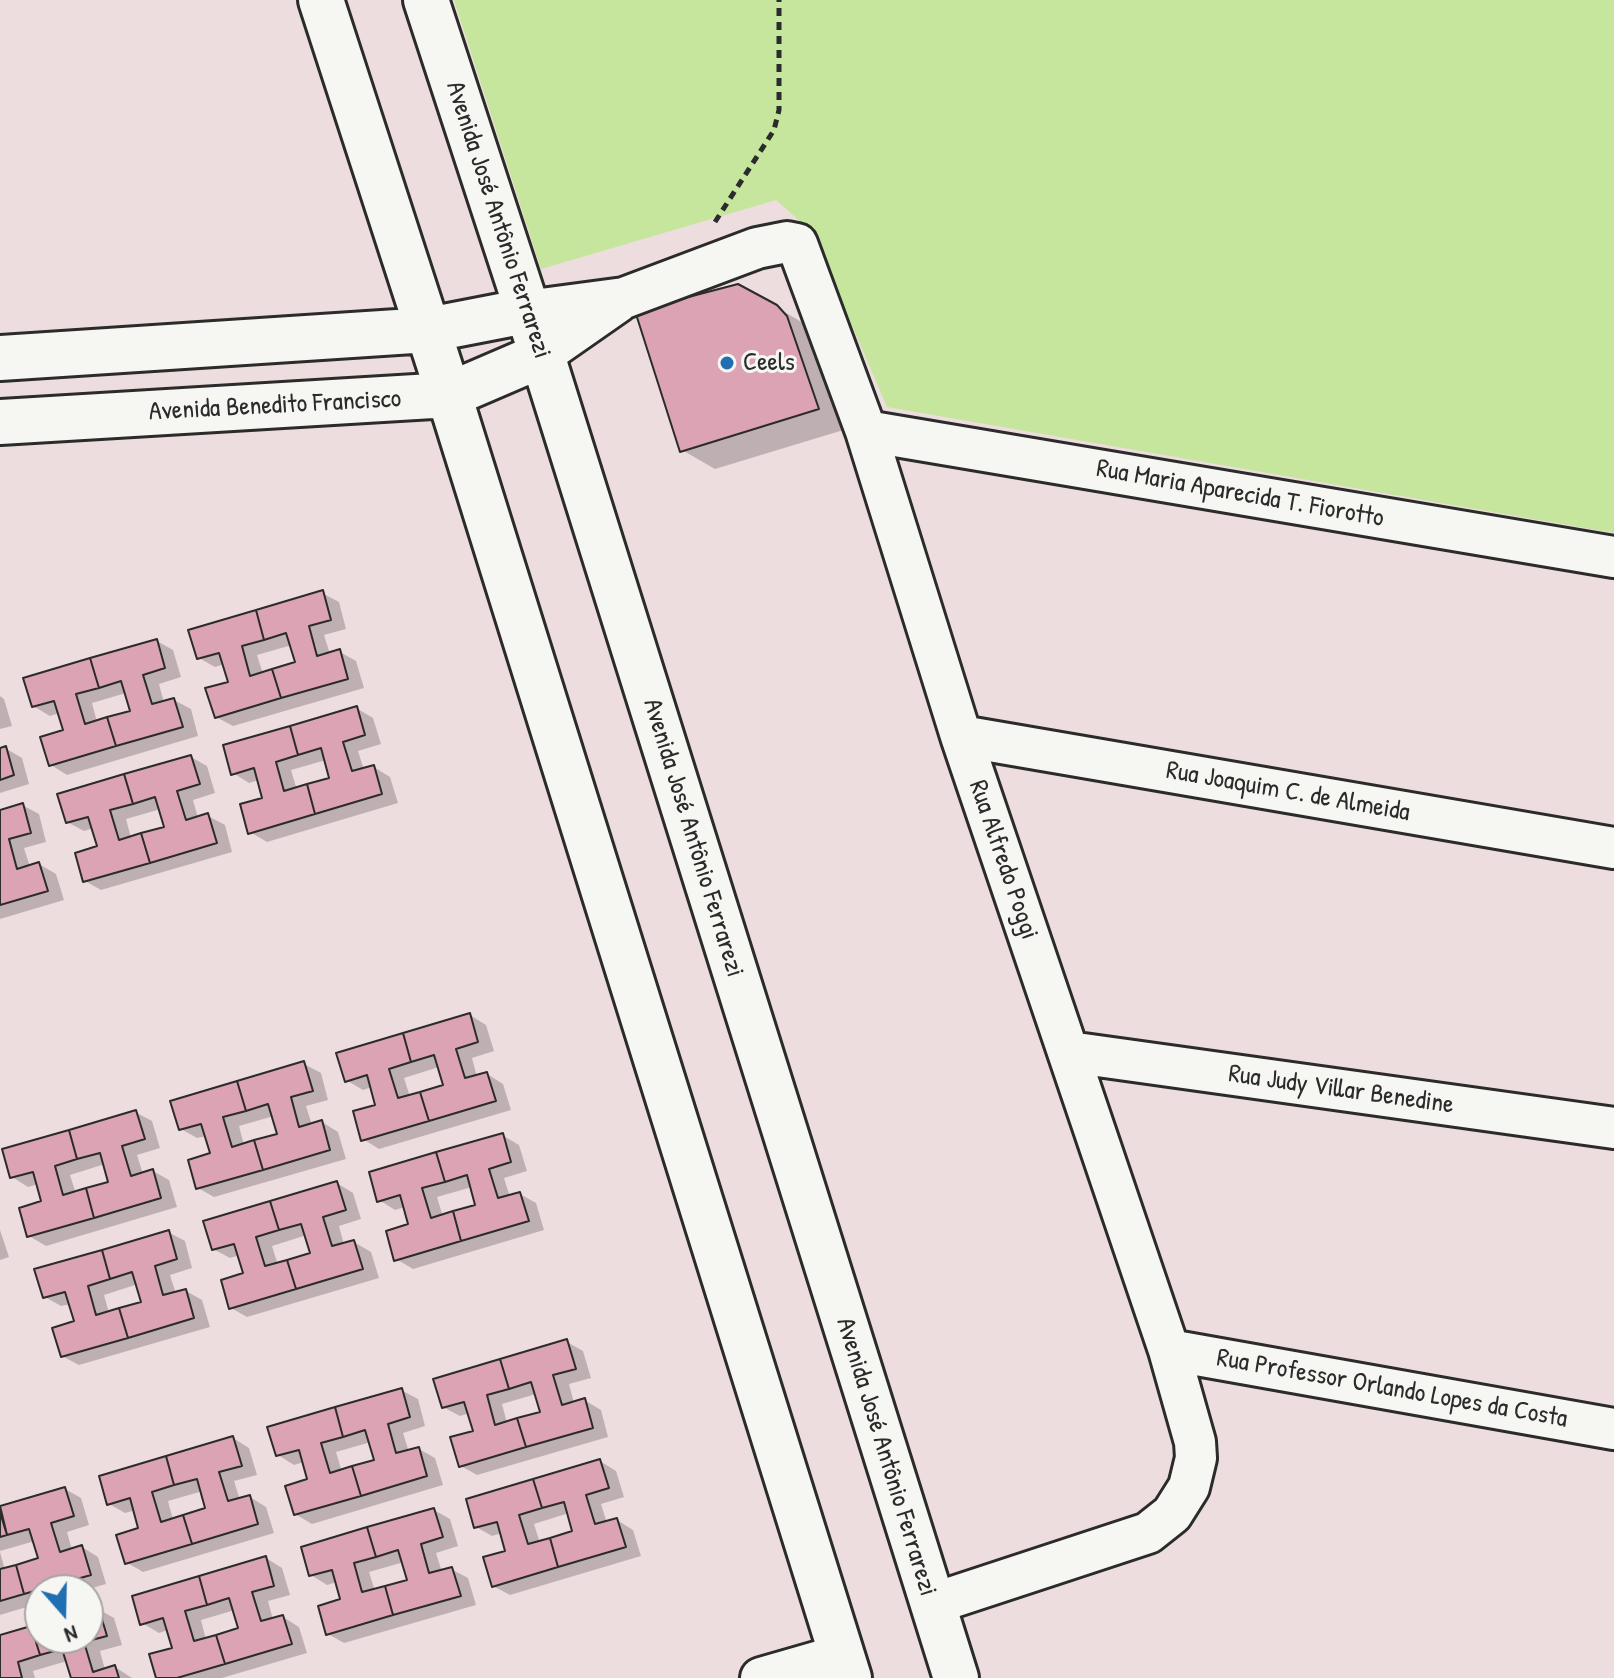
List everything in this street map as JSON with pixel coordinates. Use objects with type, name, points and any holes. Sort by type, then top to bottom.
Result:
[{"type":"street","points":[[321,0],[449,395],[845,1667],[761,1678]]},
{"type":"street","name":"Avenida José Antônio Ferrarezi","points":[[426,0],[542,355],[956,1678]]},
{"type":"street","name":"Rua Alfredo Poggi","points":[[624,298],[757,248],[787,242],[797,244],[802,253],[866,431],[961,736],[1169,1350],[1195,1442],[1189,1487],[1172,1514],[1148,1533],[932,1604]]},
{"type":"street","points":[[0,358],[428,330],[526,311],[624,298]]},
{"type":"street","points":[[542,355],[624,298]]},
{"type":"street","name":"Avenida Benedito Francisco","points":[[0,422],[449,395],[542,355]]},
{"type":"street","name":"Rua Maria Aparecida T. Fiorotto","points":[[866,431],[1614,557]]},
{"type":"street","name":"Rua Joaquim C. de Almeida","points":[[961,736],[1614,848]]},
{"type":"street","name":"Rua Judy Villar Benedine","points":[[1069,1052],[1614,1128]]},
{"type":"street","name":"Rua Professor Orlando Lopes da Costa","points":[[1169,1350],[1614,1429]]},
{"type":"path","points":[[714,224],[774,130],[779,110],[779,0]]},
{"type":"green space","points":[[454,0],[1614,0],[1614,533],[887,407],[812,232],[776,200],[541,269]]},
{"type":"building","name":"Ceels","points":[[738,284],[777,305],[787,316],[819,409],[680,452],[635,311]]},
{"type":"building","points":[[323,590],[331,620],[309,626],[317,656],[340,649],[348,679],[281,698],[272,669],[295,662],[286,633],[264,640],[256,610]]},
{"type":"building","points":[[256,610],[264,640],[242,646],[250,676],[272,669],[281,698],[215,718],[205,688],[228,682],[219,653],[197,659],[188,630]]},
{"type":"building","points":[[157,639],[165,668],[143,675],[152,704],[174,698],[183,727],[116,746],[107,717],[130,711],[121,681],[99,688],[90,658]]},
{"type":"building","points":[[90,658],[99,688],[76,694],[85,724],[107,717],[116,746],[49,766],[40,737],[63,730],[54,701],[32,707],[23,678]]},
{"type":"building","points":[[357,706],[365,735],[343,742],[352,771],[374,765],[382,794],[315,814],[307,784],[329,778],[321,748],[298,755],[290,726]]},
{"type":"building","points":[[290,726],[298,755],[276,762],[284,791],[307,784],[315,814],[248,834],[240,804],[262,798],[254,768],[231,775],[223,745]]},
{"type":"building","points":[[6,746],[14,775],[0,780],[0,748]]},
{"type":"building","points":[[191,755],[200,784],[177,791],[186,820],[208,813],[217,843],[150,863],[141,833],[164,827],[155,797],[133,804],[124,774]]},
{"type":"building","points":[[124,774],[133,804],[110,810],[119,840],[141,833],[150,863],[83,882],[75,853],[97,846],[88,817],[66,823],[57,794]]},
{"type":"building","points":[[23,803],[31,833],[9,839],[17,869],[39,862],[48,891],[0,905],[0,810]]},
{"type":"building","points":[[470,1013],[478,1042],[456,1049],[465,1078],[487,1072],[496,1101],[429,1121],[420,1092],[443,1085],[434,1055],[411,1062],[403,1033]]},
{"type":"building","points":[[403,1033],[411,1062],[389,1069],[398,1098],[420,1092],[429,1121],[361,1141],[353,1111],[375,1105],[367,1075],[345,1082],[336,1053]]},
{"type":"building","points":[[304,1061],[313,1091],[291,1097],[299,1127],[322,1120],[330,1150],[263,1170],[254,1140],[277,1134],[268,1104],[246,1111],[237,1081]]},
{"type":"building","points":[[237,1081],[246,1111],[223,1117],[232,1147],[254,1140],[263,1170],[196,1189],[188,1160],[210,1153],[201,1124],[179,1130],[170,1101]]},
{"type":"building","points":[[136,1110],[145,1139],[122,1146],[131,1176],[153,1169],[161,1198],[94,1218],[86,1188],[108,1182],[100,1153],[77,1159],[69,1130]]},
{"type":"building","points":[[69,1130],[77,1159],[55,1166],[63,1195],[86,1188],[94,1218],[27,1237],[19,1208],[41,1201],[33,1172],[10,1178],[2,1149]]},
{"type":"building","points":[[503,1133],[511,1162],[489,1169],[498,1198],[520,1192],[529,1221],[461,1241],[453,1211],[475,1205],[467,1175],[445,1182],[436,1152]]},
{"type":"building","points":[[436,1152],[445,1182],[422,1188],[431,1218],[453,1211],[461,1241],[394,1261],[386,1231],[408,1224],[400,1195],[377,1202],[369,1172]]},
{"type":"building","points":[[337,1181],[346,1210],[323,1217],[332,1246],[354,1240],[363,1269],[296,1289],[287,1260],[310,1253],[301,1224],[279,1230],[270,1201]]},
{"type":"building","points":[[270,1201],[279,1230],[256,1237],[265,1266],[287,1260],[296,1289],[229,1309],[221,1280],[243,1273],[234,1244],[212,1250],[203,1221]]},
{"type":"building","points":[[169,1230],[177,1259],[155,1266],[163,1295],[186,1289],[194,1318],[128,1338],[119,1308],[141,1302],[132,1272],[110,1279],[102,1250]]},
{"type":"building","points":[[102,1250],[110,1279],[88,1286],[96,1315],[119,1308],[128,1338],[61,1357],[52,1328],[74,1321],[65,1292],[43,1298],[34,1269]]},
{"type":"building","points":[[567,1339],[576,1369],[553,1375],[562,1405],[585,1398],[593,1428],[526,1447],[517,1418],[540,1412],[531,1382],[509,1389],[500,1359]]},
{"type":"building","points":[[500,1359],[509,1389],[487,1395],[495,1425],[517,1418],[526,1447],[459,1467],[450,1437],[473,1431],[464,1402],[442,1408],[433,1379]]},
{"type":"building","points":[[402,1388],[410,1417],[388,1424],[396,1453],[419,1447],[427,1476],[361,1496],[352,1466],[374,1460],[365,1430],[343,1437],[335,1407]]},
{"type":"building","points":[[335,1407],[343,1437],[321,1443],[330,1473],[352,1466],[361,1496],[294,1515],[285,1486],[307,1479],[299,1450],[276,1456],[267,1427]]},
{"type":"building","points":[[233,1436],[242,1466],[219,1472],[228,1501],[250,1495],[258,1524],[192,1544],[183,1515],[205,1508],[197,1479],[174,1485],[166,1456]]},
{"type":"building","points":[[166,1456],[174,1485],[152,1492],[161,1522],[183,1515],[192,1544],[125,1564],[116,1535],[138,1528],[130,1498],[107,1505],[99,1476]]},
{"type":"building","points":[[600,1459],[609,1488],[586,1495],[595,1524],[617,1518],[626,1547],[558,1567],[550,1538],[572,1531],[564,1502],[542,1508],[533,1479]]},
{"type":"building","points":[[533,1479],[542,1508],[519,1515],[528,1544],[550,1538],[558,1567],[492,1587],[483,1557],[505,1551],[497,1522],[474,1528],[466,1499]]},
{"type":"building","points":[[65,1487],[74,1516],[51,1523],[60,1552],[82,1545],[91,1574],[24,1574],[24,1594],[16,1565],[38,1558],[29,1529],[7,1535],[0,1506]]},
{"type":"building","points":[[434,1508],[443,1537],[421,1544],[429,1573],[452,1567],[461,1596],[393,1615],[385,1586],[407,1580],[398,1550],[376,1557],[367,1527]]},
{"type":"building","points":[[0,1512],[7,1535],[0,1537]]},
{"type":"building","points":[[367,1527],[376,1557],[354,1563],[362,1592],[385,1586],[393,1615],[326,1635],[318,1606],[340,1599],[332,1570],[309,1576],[301,1547]]},
{"type":"building","points":[[266,1556],[274,1586],[252,1592],[261,1621],[283,1615],[292,1644],[225,1664],[216,1635],[238,1628],[229,1598],[207,1605],[199,1576]]},
{"type":"building","points":[[16,1565],[24,1594],[0,1601],[0,1569]]},
{"type":"building","points":[[199,1576],[207,1605],[185,1611],[194,1641],[216,1635],[225,1664],[177,1678],[156,1678],[149,1654],[172,1648],[163,1618],[140,1625],[132,1596]]},
{"type":"building","points":[[24,1628],[24,1654],[40,1654],[18,1662],[22,1678],[0,1678],[0,1635]]},
{"type":"building","points":[[64,1654],[88,1654],[93,1672],[115,1665],[119,1678],[71,1678]]},
{"type":"place","name":"Ceels","points":[[727,363]]}]
